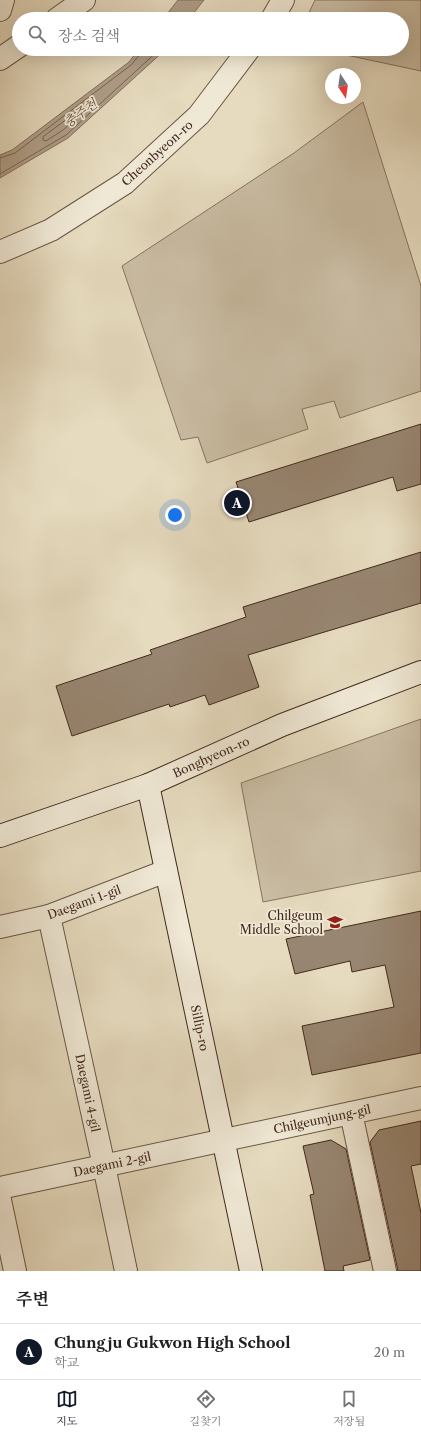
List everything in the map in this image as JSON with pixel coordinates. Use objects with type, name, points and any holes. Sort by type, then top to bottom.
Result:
[{"type":"street","points":[[0,10],[3,0]]},
{"type":"street","points":[[67,12],[84,0]]},
{"type":"street","points":[[276,12],[283,0]]},
{"type":"street","points":[[0,59],[12,51]]},
{"type":"street","name":"Cheonbyeon-ro","points":[[0,252],[51,230],[125,183],[199,115],[244,56]]},
{"type":"street","name":"Bonghyeon-ro","points":[[0,836],[148,785],[282,725],[421,672]]},
{"type":"street","name":"Sillip-ro","points":[[148,785],[251,1271]]},
{"type":"street","name":"Daegami 1-gil","points":[[0,927],[49,916],[166,871]]},
{"type":"street","name":"Daegami 4-gil","points":[[49,916],[126,1271]]},
{"type":"street","name":"Chilgeumjung-gil","points":[[223,1140],[421,1098]]},
{"type":"street","points":[[351,1113],[385,1271]]},
{"type":"street","name":"Daegami 2-gil","points":[[0,1188],[223,1140]]},
{"type":"street","points":[[0,1200],[15,1271]]},
{"type":"shaded area","points":[[315,0],[421,0],[421,71],[351,56],[409,56],[409,12],[309,12]]},
{"type":"shaded area","points":[[363,102],[421,286],[421,391],[340,418],[334,401],[302,409],[308,429],[207,463],[198,437],[181,440],[122,266],[294,153]]},
{"type":"shaded area","points":[[421,719],[421,871],[263,902],[241,783]]},
{"type":"water","points":[[178,0],[204,0],[195,12],[169,12]]},
{"type":"water","name":"충주천","points":[[134,56],[158,56],[68,138],[0,178],[0,155],[12,150],[129,62]]},
{"type":"building","points":[[421,424],[421,484],[397,491],[393,477],[249,522],[236,482]]},
{"type":"building","points":[[421,552],[421,603],[248,655],[259,687],[209,705],[205,695],[170,707],[169,704],[72,736],[56,686],[152,654],[150,650],[246,617],[243,607]]},
{"type":"building","points":[[421,911],[421,1053],[312,1075],[302,1026],[394,1007],[385,965],[352,972],[350,961],[295,974],[286,939]]},
{"type":"building","points":[[421,1121],[421,1164],[411,1166],[421,1213],[421,1271],[398,1271],[370,1142],[379,1130]]},
{"type":"building","points":[[331,1140],[346,1149],[370,1260],[343,1266],[344,1271],[325,1271],[310,1195],[314,1194],[303,1146]]},
{"type":"place","name":"Chungju Gukwon High School","points":[[237,503]]},
{"type":"place","name":"Chilgeum Middle School","points":[[335,922]]}]
